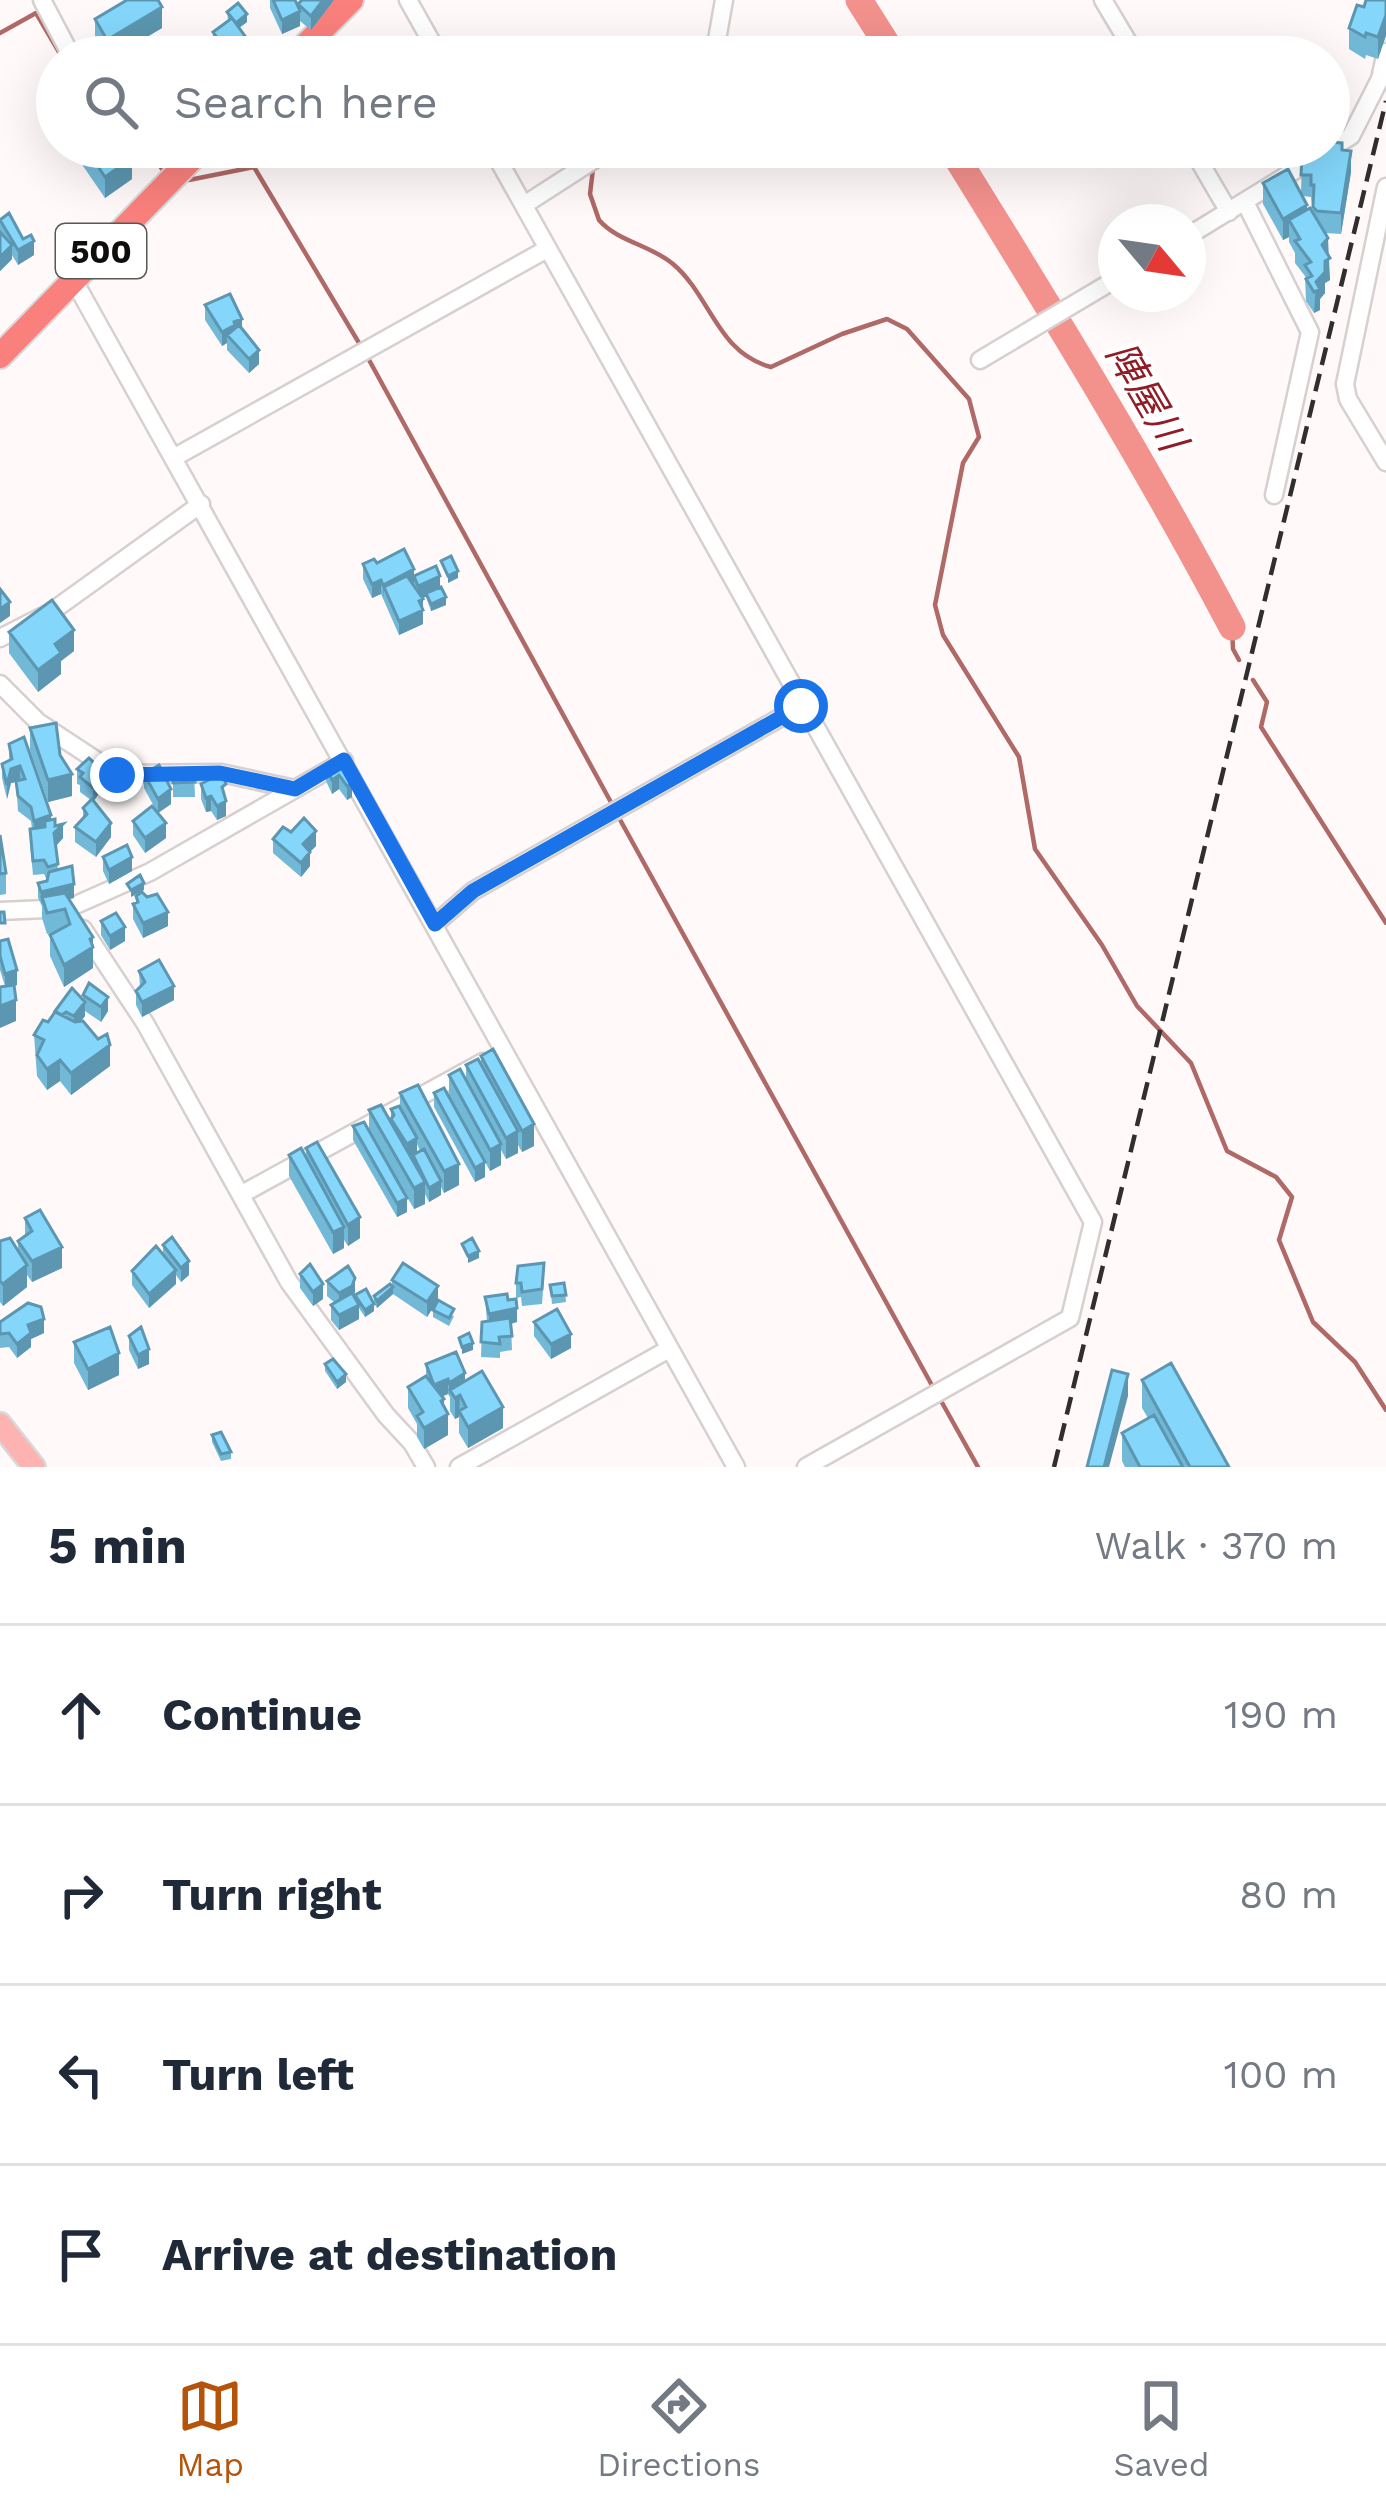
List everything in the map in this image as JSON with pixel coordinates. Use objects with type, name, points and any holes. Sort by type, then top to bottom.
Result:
[{"type":"highway","points":[[315,36],[351,0]]},
{"type":"highway","name":"500","points":[[0,356],[182,168]]},
{"type":"main road","points":[[0,1424],[34,1467]]},
{"type":"street","points":[[41,0],[61,36]]},
{"type":"street","points":[[408,0],[428,36]]},
{"type":"street","points":[[717,36],[724,0]]},
{"type":"street","points":[[1103,0],[1124,36]]},
{"type":"street","points":[[1350,137],[1380,80],[1386,52]]},
{"type":"street","points":[[175,168],[178,172]]},
{"type":"street","points":[[503,168],[1093,1222],[1070,1318],[806,1467]]},
{"type":"street","points":[[524,205],[581,168]]},
{"type":"street","points":[[1207,168],[1237,207],[1310,332],[1274,495]]},
{"type":"street","points":[[1206,225],[1300,168]]},
{"type":"street","points":[[1386,187],[1345,384],[1348,399],[1386,462]]},
{"type":"street","points":[[175,457],[547,249]]},
{"type":"street","points":[[73,279],[736,1467]]},
{"type":"street","points":[[980,361],[1098,290]]},
{"type":"street","points":[[0,638],[51,612],[201,504]]},
{"type":"street","points":[[0,684],[38,722],[117,775],[220,773],[295,789]]},
{"type":"street","points":[[435,924],[473,891],[801,706]]},
{"type":"street","points":[[0,911],[69,908],[150,872],[344,760]]},
{"type":"street","points":[[69,908],[145,1023],[290,1282],[426,1467]]},
{"type":"street","points":[[242,1194],[504,1050]]},
{"type":"street","points":[[460,1467],[669,1349]]},
{"type":"building","points":[[127,0],[158,0],[162,7],[114,36],[105,36],[95,19]]},
{"type":"building","points":[[273,0],[295,0],[300,11],[282,20]]},
{"type":"building","points":[[323,0],[311,16],[298,4]]},
{"type":"building","points":[[1366,0],[1386,0],[1378,37],[1366,33],[1365,37],[1349,28],[1357,5],[1364,7]]},
{"type":"building","points":[[238,3],[247,14],[236,23],[227,12]]},
{"type":"building","points":[[232,18],[245,36],[216,36],[213,32]]},
{"type":"building","points":[[1301,168],[1348,168],[1341,213],[1317,211],[1311,175],[1301,175]]},
{"type":"building","points":[[1288,169],[1307,205],[1283,219],[1263,183]]},
{"type":"building","points":[[1310,208],[1328,238],[1322,245],[1330,258],[1316,282],[1320,289],[1314,292],[1306,279],[1312,276],[1305,265],[1311,262],[1295,241],[1300,239],[1289,220]]},
{"type":"building","points":[[9,213],[23,239],[31,235],[34,241],[18,250],[0,220]]},
{"type":"building","points":[[0,232],[12,245],[0,257]]},
{"type":"building","points":[[230,294],[242,319],[222,332],[205,305]]},
{"type":"building","points":[[239,325],[259,350],[249,359],[227,335]]},
{"type":"building","points":[[404,549],[414,569],[383,585],[381,580],[372,584],[363,564],[374,559],[377,563]]},
{"type":"building","points":[[451,556],[458,571],[448,576],[441,561]]},
{"type":"building","points":[[436,566],[440,576],[418,586],[414,576]]},
{"type":"building","points":[[407,576],[423,599],[419,601],[423,610],[399,621],[384,587]]},
{"type":"building","points":[[441,587],[446,597],[431,604],[426,593]]},
{"type":"building","points":[[0,589],[10,602],[0,609]]},
{"type":"building","points":[[52,600],[74,630],[55,644],[61,653],[38,670],[9,632]]},
{"type":"building","points":[[56,723],[60,755],[72,774],[48,780],[30,728]]},
{"type":"building","points":[[24,737],[51,815],[34,821],[31,807],[18,796],[16,781],[25,779],[20,766],[11,769],[7,785],[2,764],[12,759],[9,744]]},
{"type":"building","points":[[89,758],[104,772],[93,788],[77,769]]},
{"type":"building","points":[[338,759],[352,783],[347,786],[339,775],[332,780],[326,767]]},
{"type":"building","points":[[159,765],[171,789],[158,799],[144,774]]},
{"type":"building","points":[[173,769],[194,770],[195,782],[173,783]]},
{"type":"building","points":[[222,773],[226,801],[217,806],[211,796],[206,798],[201,784]]},
{"type":"building","points":[[92,799],[111,823],[96,842],[75,827]]},
{"type":"building","points":[[152,806],[166,823],[145,838],[133,821]]},
{"type":"building","points":[[304,818],[316,831],[303,844],[310,852],[301,863],[273,839],[283,827],[291,832]]},
{"type":"building","points":[[55,819],[55,826],[63,824],[54,833],[58,864],[48,867],[44,860],[33,861],[30,829],[45,827],[45,821]]},
{"type":"building","points":[[0,835],[6,873],[0,874]]},
{"type":"building","points":[[127,845],[132,857],[109,870],[103,857]]},
{"type":"building","points":[[72,866],[74,884],[41,892],[38,883],[47,881],[49,872]]},
{"type":"building","points":[[140,875],[144,883],[131,890],[127,884]]},
{"type":"building","points":[[142,892],[147,897],[157,894],[168,912],[143,923],[133,904]]},
{"type":"building","points":[[65,893],[93,937],[93,947],[64,965],[50,935],[70,924],[65,909],[47,913],[42,897]]},
{"type":"building","points":[[116,913],[125,927],[110,936],[101,921]]},
{"type":"building","points":[[8,939],[17,970],[5,974],[0,941]]},
{"type":"building","points":[[159,960],[174,986],[142,1002],[136,991],[145,982],[139,971]]},
{"type":"building","points":[[89,983],[108,997],[101,1007],[83,995]]},
{"type":"building","points":[[14,985],[16,1000],[0,1006],[0,987]]},
{"type":"building","points":[[72,988],[85,1002],[74,1016],[62,1015],[55,1011]]},
{"type":"building","points":[[55,1012],[83,1021],[98,1039],[107,1034],[110,1045],[71,1073],[60,1060],[47,1069],[37,1055],[44,1040],[34,1035]]},
{"type":"building","points":[[493,1049],[534,1124],[522,1131],[481,1056]]},
{"type":"building","points":[[478,1059],[518,1131],[506,1138],[466,1065]]},
{"type":"building","points":[[460,1069],[501,1144],[490,1150],[449,1075]]},
{"type":"building","points":[[418,1085],[459,1164],[444,1171],[400,1093]]},
{"type":"building","points":[[444,1088],[485,1162],[475,1168],[434,1093]]},
{"type":"building","points":[[381,1105],[425,1182],[414,1188],[369,1110]]},
{"type":"building","points":[[399,1106],[417,1138],[407,1144],[391,1119],[391,1109]]},
{"type":"building","points":[[364,1122],[407,1198],[397,1203],[353,1126]]},
{"type":"building","points":[[317,1142],[360,1217],[348,1225],[306,1148]]},
{"type":"building","points":[[301,1148],[344,1227],[333,1232],[289,1155]]},
{"type":"building","points":[[424,1149],[441,1181],[429,1188],[413,1155]]},
{"type":"building","points":[[40,1210],[62,1247],[32,1261],[18,1241],[32,1231],[25,1218]]},
{"type":"building","points":[[172,1237],[189,1261],[181,1268],[163,1245]]},
{"type":"building","points":[[10,1238],[27,1265],[3,1284],[0,1241]]},
{"type":"building","points":[[472,1238],[479,1251],[468,1256],[462,1244]]},
{"type":"building","points":[[156,1246],[176,1270],[149,1294],[132,1271]]},
{"type":"building","points":[[403,1263],[438,1286],[427,1302],[392,1280]]},
{"type":"building","points":[[544,1263],[542,1289],[522,1292],[521,1283],[516,1283],[518,1266]]},
{"type":"building","points":[[310,1264],[323,1284],[313,1292],[300,1274]]},
{"type":"building","points":[[348,1266],[355,1278],[352,1286],[339,1293],[327,1281]]},
{"type":"building","points":[[564,1283],[566,1295],[552,1296],[550,1285]]},
{"type":"building","points":[[390,1284],[393,1287],[377,1301],[374,1296]]},
{"type":"building","points":[[366,1289],[374,1304],[365,1310],[355,1295]]},
{"type":"building","points":[[352,1293],[359,1305],[339,1315],[331,1305]]},
{"type":"building","points":[[507,1294],[508,1300],[516,1299],[517,1308],[489,1314],[485,1297]]},
{"type":"building","points":[[438,1300],[454,1309],[449,1318],[433,1310]]},
{"type":"building","points":[[28,1303],[41,1307],[44,1319],[28,1325],[31,1333],[17,1344],[9,1333],[0,1334],[0,1322]]},
{"type":"building","points":[[557,1309],[571,1334],[551,1344],[534,1322]]},
{"type":"building","points":[[510,1318],[512,1336],[499,1337],[500,1344],[481,1342],[482,1322]]},
{"type":"building","points":[[110,1327],[119,1353],[88,1369],[74,1342]]},
{"type":"building","points":[[141,1327],[149,1349],[138,1355],[129,1336]]},
{"type":"building","points":[[469,1333],[473,1343],[462,1347],[459,1338]]},
{"type":"building","points":[[456,1352],[465,1373],[434,1385],[426,1364]]},
{"type":"building","points":[[333,1359],[346,1374],[337,1382],[325,1364]]},
{"type":"building","points":[[1171,1363],[1229,1467],[1190,1467],[1142,1380]]},
{"type":"building","points":[[1112,1370],[1128,1374],[1104,1467],[1087,1467]]},
{"type":"building","points":[[482,1371],[503,1407],[468,1427],[459,1411],[466,1407],[460,1395],[455,1398],[450,1390]]},
{"type":"building","points":[[426,1376],[444,1399],[448,1414],[424,1428],[417,1416],[423,1412],[408,1387]]},
{"type":"building","points":[[1154,1415],[1183,1467],[1140,1467],[1122,1433]]},
{"type":"building","points":[[221,1432],[231,1452],[221,1454],[212,1435]]},
{"type":"waterway","name":"陣屋川","points":[[859,0],[882,36]]},
{"type":"waterway","points":[[0,33],[36,13],[50,36]]},
{"type":"waterway","points":[[189,180],[249,168]]},
{"type":"waterway","points":[[255,168],[362,348]]},
{"type":"waterway","name":"陣屋川","points":[[963,168],[1130,444],[1232,627]]},
{"type":"waterway","points":[[593,169],[590,194],[599,220],[673,264],[726,337],[753,360],[771,367],[887,319],[907,329],[969,399],[979,437],[963,463],[935,605],[943,635],[1019,757],[1035,849],[1102,945],[1137,1006],[1191,1063],[1227,1151],[1276,1177],[1292,1197],[1279,1240],[1313,1322],[1355,1362],[1386,1410]]},
{"type":"waterway","points":[[368,358],[613,806]]},
{"type":"waterway","points":[[1232,627],[1239,660]]},
{"type":"waterway","points":[[1253,680],[1267,702],[1261,727],[1386,923]]},
{"type":"waterway","points":[[618,816],[934,1389]]},
{"type":"waterway","points":[[940,1399],[978,1467]]},
{"type":"railway","points":[[1054,1467],[1386,101]]},
{"type":"route","points":[[117,775],[220,773],[295,789],[344,760],[435,924],[473,891],[801,706]]}]
